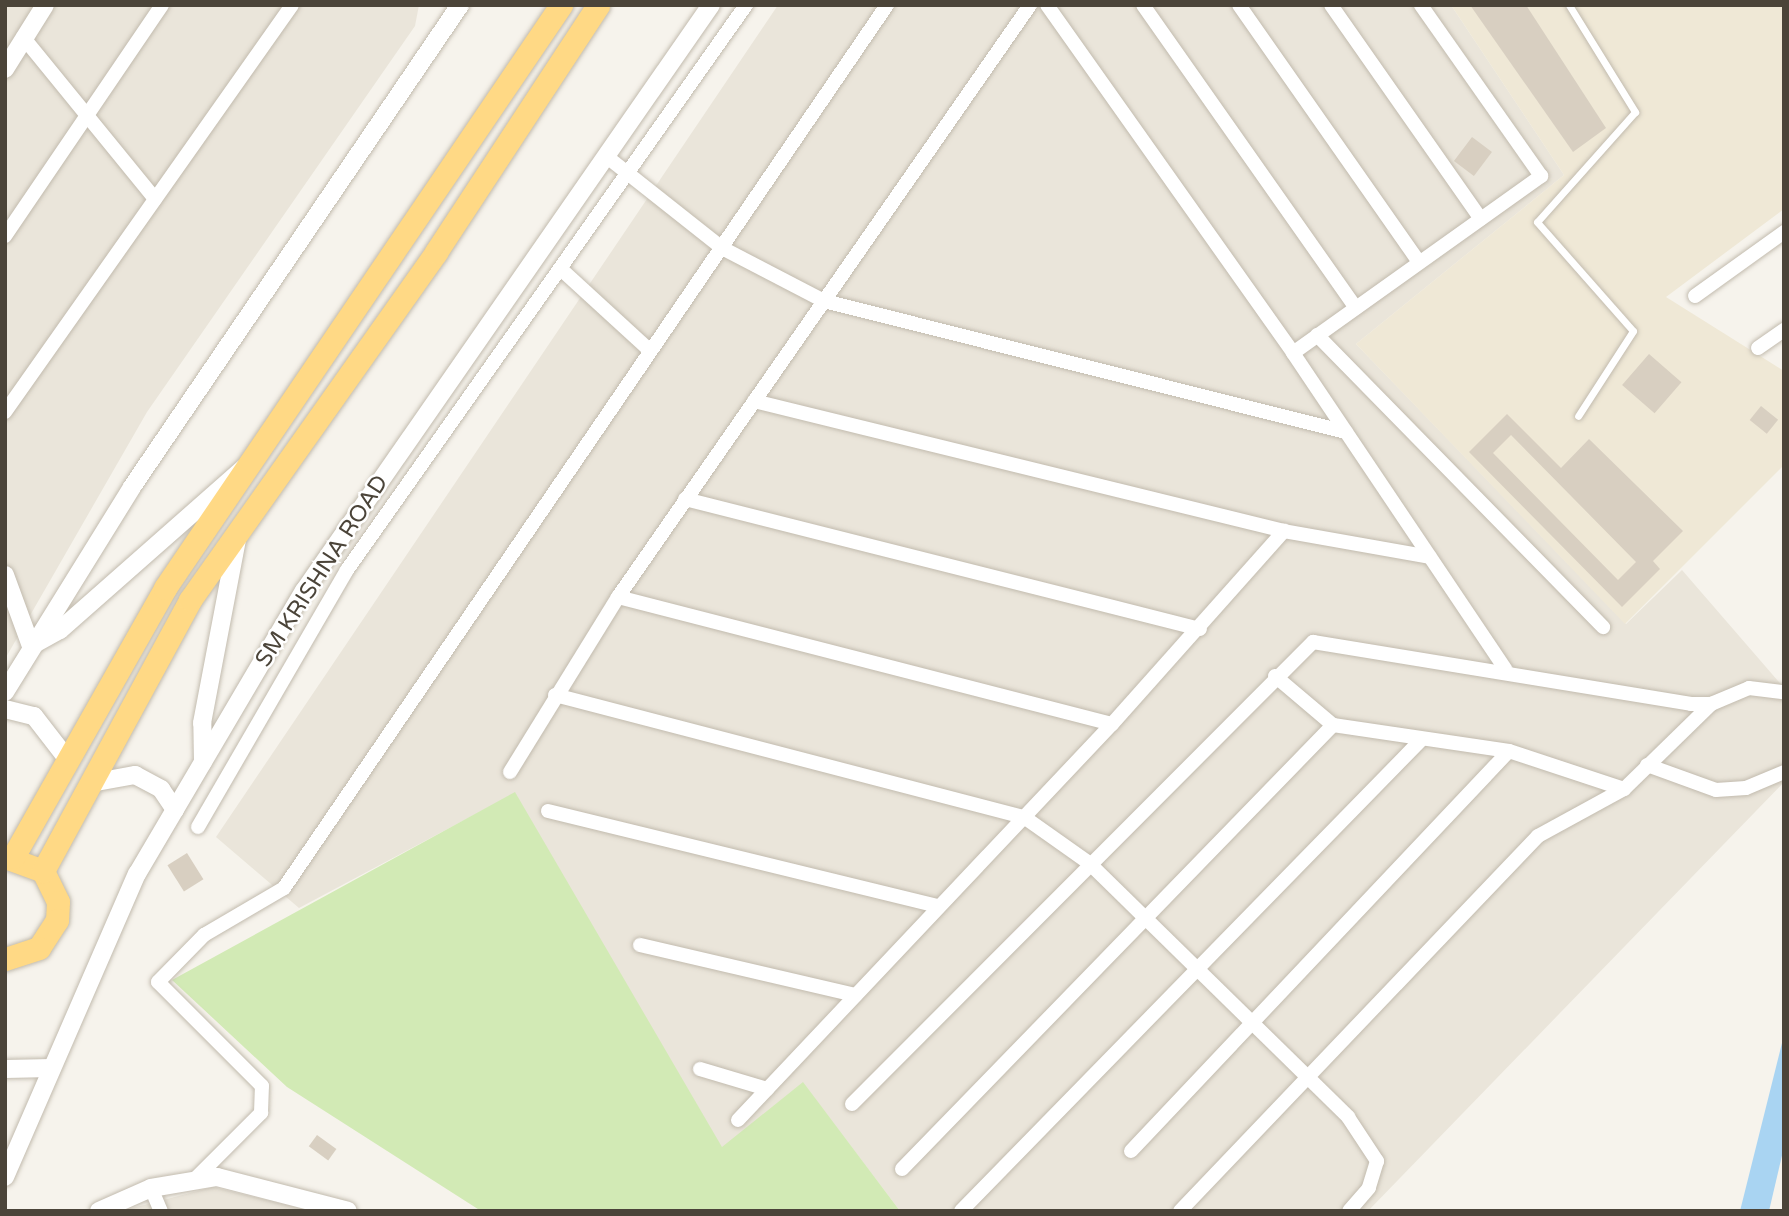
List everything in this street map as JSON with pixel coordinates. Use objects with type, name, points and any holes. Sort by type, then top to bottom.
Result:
[{"type":"highway","points":[[6,960],[39,948],[57,919],[53,885],[43,871],[9,857],[68,760],[165,588],[254,462],[561,5]]},
{"type":"highway","points":[[43,871],[190,600],[436,252],[598,5]]},
{"type":"street","points":[[5,69],[44,5]]},
{"type":"street","points":[[5,236],[162,5]]},
{"type":"street","points":[[5,412],[292,5]]},
{"type":"street","points":[[5,692],[31,646],[132,487],[460,5]]},
{"type":"street","name":"SM KRISHNA ROAD","points":[[5,1177],[137,874],[304,591],[711,5]]},
{"type":"street","points":[[198,827],[347,570],[563,271],[746,5]]},
{"type":"street","points":[[197,1177],[261,1113],[262,1086],[158,982],[204,935],[284,888],[648,349],[722,248],[887,5]]},
{"type":"street","points":[[510,772],[555,695],[618,597],[1030,5]]},
{"type":"street","points":[[1047,5],[1293,353],[1505,668]]},
{"type":"street","points":[[1143,5],[1356,308]]},
{"type":"street","points":[[1239,5],[1419,262]]},
{"type":"street","points":[[1331,5],[1481,219]]},
{"type":"street","points":[[1293,353],[1541,176],[1421,5]]},
{"type":"street","points":[[23,37],[155,199]]},
{"type":"street","points":[[606,156],[722,248],[824,301],[1346,432]]},
{"type":"street","points":[[1695,296],[1784,232]]},
{"type":"street","points":[[563,271],[648,349]]},
{"type":"street","points":[[1758,348],[1784,330]]},
{"type":"street","points":[[1317,335],[1602,627]]},
{"type":"street","points":[[754,401],[1284,531],[1430,557]]},
{"type":"street","points":[[31,646],[60,630],[222,481],[254,462]]},
{"type":"street","points":[[685,499],[1200,629]]},
{"type":"street","points":[[203,762],[202,723],[239,531]]},
{"type":"street","points":[[738,1120],[1112,724],[1200,629],[1284,531]]},
{"type":"street","points":[[5,575],[31,646]]},
{"type":"street","points":[[618,597],[1112,724]]},
{"type":"street","points":[[852,1104],[1275,676],[1313,642],[1505,668],[1711,705]]},
{"type":"street","points":[[1275,676],[1333,725],[1420,740],[1510,751],[1623,789]]},
{"type":"street","points":[[1180,1211],[1538,836],[1623,789],[1711,705],[1749,688],[1784,692]]},
{"type":"street","points":[[555,695],[1024,817],[1089,863],[1348,1117],[1377,1161],[1369,1188],[1349,1211]]},
{"type":"street","points":[[5,709],[34,716],[68,760]]},
{"type":"street","points":[[902,1169],[1144,916],[1333,725]]},
{"type":"street","points":[[961,1211],[1200,972],[1420,740]]},
{"type":"street","points":[[1131,1151],[1254,1025],[1510,751]]},
{"type":"street","points":[[1647,765],[1716,790],[1746,788],[1784,772]]},
{"type":"street","points":[[91,783],[135,775],[161,789],[175,810]]},
{"type":"street","points":[[548,811],[939,906]]},
{"type":"street","points":[[640,945],[855,995]]},
{"type":"street","points":[[5,1069],[52,1068]]},
{"type":"street","points":[[700,1069],[767,1089]]},
{"type":"street","points":[[5,1147],[28,1127]]},
{"type":"street","points":[[99,1211],[151,1188],[216,1177],[348,1211]]},
{"type":"street","points":[[151,1188],[162,1211]]},
{"type":"lane","points":[[1569,5],[1635,112],[1537,222],[1633,331],[1578,416]]},
{"type":"shaded area","points":[[5,5],[419,5],[415,26],[147,412],[5,659]]},
{"type":"shaded area","points":[[778,5],[1451,5],[1564,175],[1356,344],[1626,624],[1682,570],[1784,688],[1784,782],[1368,1211],[900,1211],[803,1083],[722,1148],[515,793],[299,908],[216,837]]},
{"type":"shaded area","points":[[1451,5],[1784,5],[1784,209],[1666,297],[1784,371],[1784,465],[1625,624],[1356,344],[1564,175]]},
{"type":"shaded area","points":[[213,1187],[311,1211],[121,1211]]},
{"type":"green space","points":[[515,792],[722,1147],[803,1082],[900,1211],[481,1211],[287,1087],[172,980]]},
{"type":"water","points":[[1784,1035],[1784,1147],[1769,1211],[1740,1211]]},
{"type":"building","points":[[1470,5],[1526,5],[1606,128],[1573,152]]},
{"type":"building","points":[[1472,137],[1492,152],[1474,176],[1454,161]]},
{"type":"building","points":[[1649,354],[1681,382],[1655,413],[1622,385]]},
{"type":"building","points":[[1761,406],[1778,420],[1767,434],[1750,420]]},
{"type":"building","points":[[1507,414],[1561,468],[1589,439],[1683,531],[1653,561],[1660,569],[1622,607],[1469,452]],"holes":[[[1511,435],[1636,562],[1618,580],[1493,453]]]},
{"type":"building","points":[[187,853],[203,879],[184,891],[167,865]]},
{"type":"building","points":[[317,1135],[336,1149],[328,1160],[309,1146]]}]
